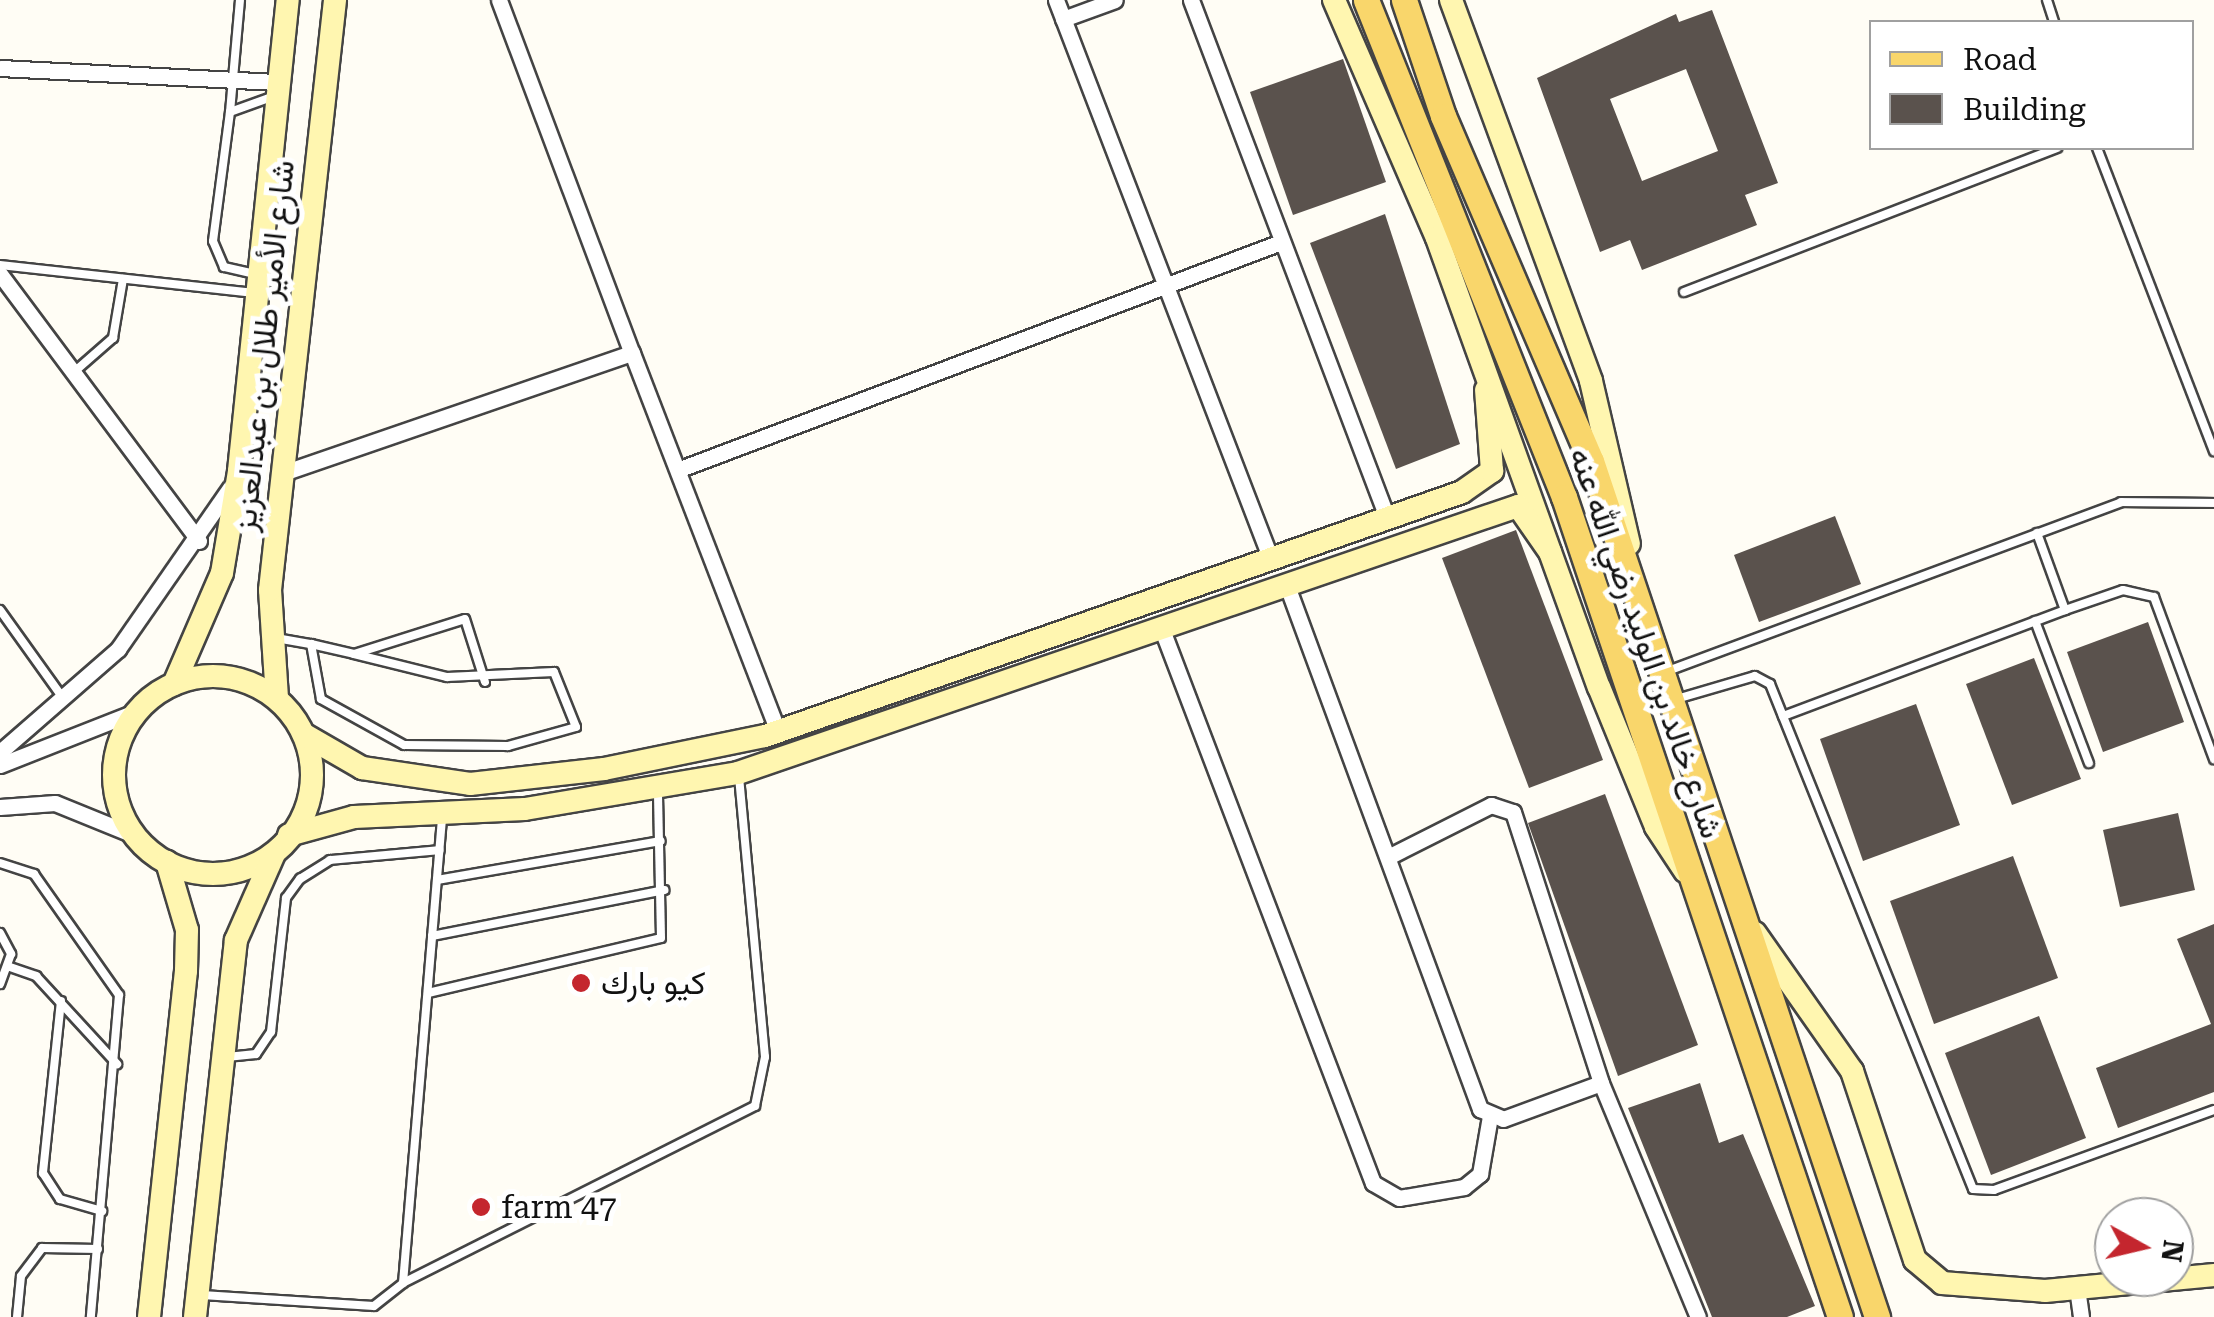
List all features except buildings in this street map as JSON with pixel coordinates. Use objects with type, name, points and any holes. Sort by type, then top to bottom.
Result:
[{"type":"main road","name":"شارع خالد بن الوليد رضي الله عنه","points":[[1366,0],[1564,497],[1830,1305],[1840,1317]]},
{"type":"main road","name":"شارع خالد بن الوليد رضي الله عنه","points":[[1404,0],[1443,116],[1592,461],[1732,897],[1878,1317]]},
{"type":"street","name":"شارع الأمير طلال بن عبدالعزيز","points":[[174,684],[222,573],[239,471],[288,0]]},
{"type":"street","name":"شارع الأمير طلال بن عبدالعزيز","points":[[277,698],[267,637],[335,0]]},
{"type":"street","points":[[498,0],[778,732]]},
{"type":"street","points":[[1056,0],[1161,284],[1270,557]]},
{"type":"street","points":[[1063,19],[1115,0]]},
{"type":"street","points":[[1191,0],[1385,512]]},
{"type":"street","points":[[1334,0],[1438,238],[1486,390],[1656,827],[1694,883]]},
{"type":"street","points":[[1451,0],[1591,381],[1658,669]]},
{"type":"street","points":[[0,68],[232,80],[278,89]]},
{"type":"street","points":[[680,468],[1281,242]]},
{"type":"street","points":[[0,274],[199,540]]},
{"type":"street","points":[[284,473],[632,353]]},
{"type":"street","points":[[0,765],[136,712],[174,684],[238,679],[277,698],[305,735],[362,768],[470,784],[604,769],[778,732],[1270,557],[1385,512],[1462,492],[1492,470],[1486,390]]},
{"type":"street","points":[[0,752],[66,701],[199,540],[239,471]]},
{"type":"street","points":[[289,835],[354,817],[442,814],[658,789],[738,773],[1518,506],[1550,552]]},
{"type":"street","points":[[1161,627],[1373,1183],[1400,1198],[1464,1188],[1480,1174],[1490,1116],[1286,583]]},
{"type":"street","points":[[134,835],[114,773],[136,712]]},
{"type":"street","points":[[195,1306],[236,940],[273,855],[309,800],[305,735]]},
{"type":"street","points":[[0,807],[55,804],[134,835],[167,862],[210,874],[273,855]]},
{"type":"street","points":[[1392,854],[1491,805],[1512,812],[1600,1083],[1698,1317]]},
{"type":"street","points":[[150,1317],[186,971],[186,930],[167,862]]},
{"type":"street","points":[[1732,897],[1852,1071],[1915,1260],[1942,1283],[2077,1288],[2214,1275]]},
{"type":"street","points":[[1490,1116],[1600,1083]]},
{"type":"street","points":[[2077,1288],[2080,1317]]},
{"type":"lane","points":[[240,0],[216,257],[258,284]]},
{"type":"lane","points":[[230,112],[278,89]]},
{"type":"lane","points":[[1684,292],[2052,150]]},
{"type":"lane","points":[[2098,150],[2214,450]]},
{"type":"lane","points":[[0,265],[123,279],[258,284]]},
{"type":"lane","points":[[74,372],[114,338],[123,279]]},
{"type":"lane","points":[[1658,669],[2120,502],[2214,503]]},
{"type":"lane","points":[[2037,534],[2066,610]]},
{"type":"lane","points":[[1783,716],[2123,590],[2154,597],[2214,759]]},
{"type":"lane","points":[[0,610],[66,701]]},
{"type":"lane","points":[[354,654],[465,619],[485,682]]},
{"type":"lane","points":[[2034,621],[2089,764]]},
{"type":"lane","points":[[267,637],[311,644],[485,682],[554,672],[576,727],[508,746],[404,745],[321,699],[311,644]]},
{"type":"lane","points":[[1669,701],[1765,677],[1972,1189],[1994,1190],[2214,1110]]},
{"type":"lane","points":[[366,1317],[403,1283],[755,1106],[765,1057],[738,773]]},
{"type":"lane","points":[[428,993],[650,948],[664,926],[658,789]]},
{"type":"lane","points":[[403,1283],[442,814]]},
{"type":"lane","points":[[437,880],[661,841]]},
{"type":"lane","points":[[221,1058],[265,1047],[286,898],[300,879],[330,860],[440,850]]},
{"type":"lane","points":[[0,864],[34,874],[107,970],[118,995],[117,1064],[92,1317]]},
{"type":"lane","points":[[432,936],[664,890]]},
{"type":"lane","points":[[0,932],[10,967],[61,1001],[117,1064]]},
{"type":"lane","points":[[0,984],[10,967]]},
{"type":"lane","points":[[61,1001],[44,1173],[60,1199],[102,1211]]},
{"type":"lane","points":[[17,1317],[21,1276],[42,1248],[98,1249]]},
{"type":"lane","points":[[195,1306],[374,1306]]},
{"type":"place","name":"كيو بارك","points":[[581,983]]},
{"type":"place","name":"farm 47","points":[[481,1207]]}]
